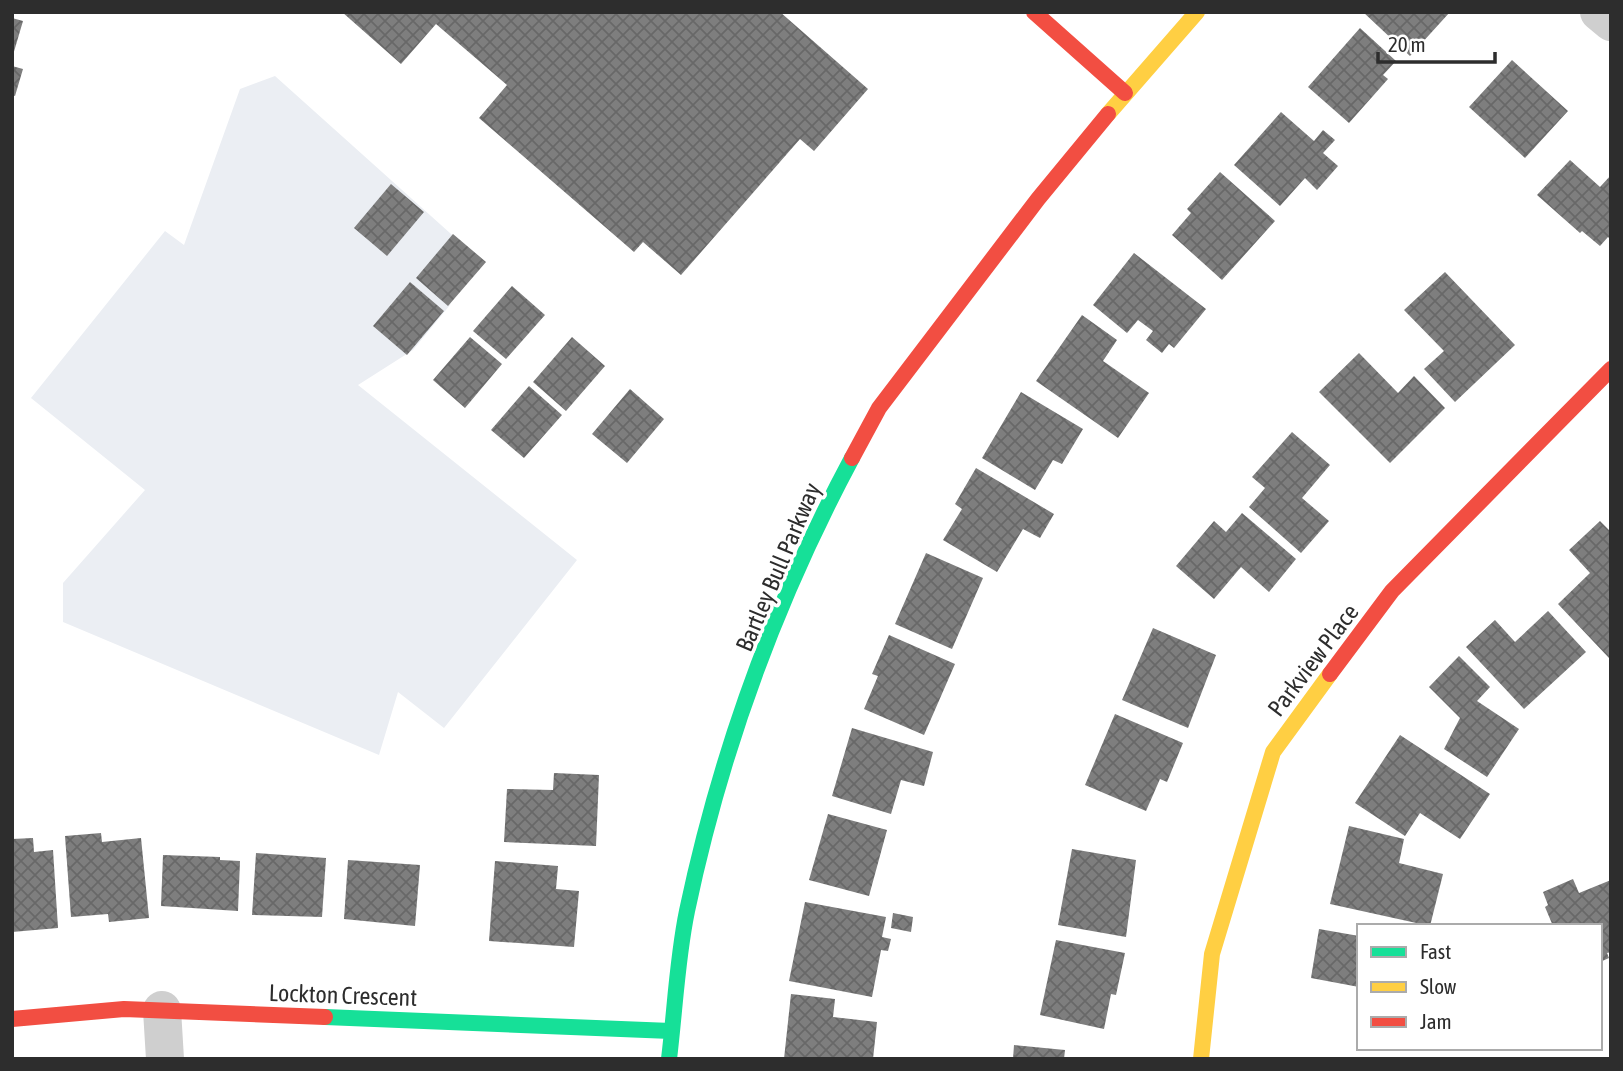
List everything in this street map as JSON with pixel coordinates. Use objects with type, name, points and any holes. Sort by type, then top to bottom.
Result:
[{"type":"street","points":[[1034,12],[1125,93]]},
{"type":"street","name":"Bartley Bull Parkway","points":[[669,1059],[687,913],[730,743],[811,535],[879,408],[1038,200],[1125,93],[1196,12]]},
{"type":"street","points":[[1600,12],[1611,22]]},
{"type":"street","name":"Parkview Place","points":[[1201,1059],[1212,954],[1273,752],[1392,591],[1611,369]]},
{"type":"street","name":"Lockton Crescent","points":[[12,1019],[124,1009],[671,1031]]},
{"type":"street","points":[[162,1010],[165,1059]]},
{"type":"shaded area","points":[[275,76],[470,251],[450,305],[413,350],[358,385],[577,560],[444,728],[398,692],[379,755],[63,622],[63,583],[145,490],[31,398],[165,231],[184,245],[240,89]]},
{"type":"building","points":[[342,12],[780,12],[868,89],[814,151],[800,139],[681,275],[643,242],[634,252],[479,118],[507,85],[436,24],[401,64]]},
{"type":"building","points":[[1363,12],[1450,12],[1410,56]]},
{"type":"building","points":[[12,18],[23,21],[13,55],[12,55]]},
{"type":"building","points":[[1360,28],[1396,61],[1383,75],[1388,79],[1349,123],[1308,87]]},
{"type":"building","points":[[1512,60],[1568,111],[1525,158],[1469,107]]},
{"type":"building","points":[[12,66],[23,69],[15,96],[12,95]]},
{"type":"building","points":[[1281,112],[1314,141],[1323,130],[1335,140],[1323,153],[1338,166],[1317,190],[1305,178],[1280,206],[1234,165]]},
{"type":"building","points":[[1570,160],[1600,187],[1611,175],[1611,240],[1608,237],[1600,246],[1582,231],[1580,233],[1537,195]]},
{"type":"building","points":[[1220,172],[1275,221],[1222,280],[1172,235],[1191,213],[1187,209]]},
{"type":"building","points":[[391,184],[424,212],[387,256],[354,228]]},
{"type":"building","points":[[453,234],[486,262],[448,306],[416,278]]},
{"type":"building","points":[[1134,253],[1206,309],[1174,348],[1169,344],[1162,353],[1146,340],[1153,331],[1138,320],[1127,333],[1093,305]]},
{"type":"building","points":[[1445,272],[1515,345],[1455,402],[1424,369],[1444,351],[1404,310]]},
{"type":"building","points":[[410,282],[444,311],[407,355],[373,326]]},
{"type":"building","points":[[512,286],[545,315],[506,359],[473,331]]},
{"type":"building","points":[[1082,315],[1117,340],[1103,361],[1149,393],[1118,438],[1036,381]]},
{"type":"building","points":[[470,337],[502,364],[465,408],[433,380]]},
{"type":"building","points":[[572,337],[605,366],[566,411],[533,382]]},
{"type":"building","points":[[1359,353],[1398,393],[1414,376],[1445,408],[1390,463],[1319,392]]},
{"type":"building","points":[[529,386],[562,415],[524,458],[491,430]]},
{"type":"building","points":[[630,389],[664,419],[627,463],[592,434]]},
{"type":"building","points":[[1021,392],[1083,429],[1062,464],[1053,460],[1035,490],[982,458]]},
{"type":"building","points":[[1292,432],[1330,465],[1302,498],[1329,521],[1301,553],[1249,507],[1265,488],[1252,477]]},
{"type":"building","points":[[976,468],[1054,514],[1040,538],[1023,529],[997,572],[943,540],[962,509],[955,504]]},
{"type":"building","points":[[1242,513],[1296,559],[1269,592],[1241,567],[1214,599],[1176,566],[1214,521],[1226,532]]},
{"type":"building","points":[[1600,521],[1611,532],[1609,658],[1558,604],[1590,573],[1569,550]]},
{"type":"building","points":[[926,553],[983,578],[952,649],[895,624]]},
{"type":"building","points":[[1548,611],[1586,652],[1524,709],[1466,647],[1495,620],[1515,642]]},
{"type":"building","points":[[1153,628],[1216,655],[1188,728],[1122,700]]},
{"type":"building","points":[[889,635],[955,664],[924,735],[864,709],[878,676],[872,674]]},
{"type":"building","points":[[1459,656],[1490,687],[1477,701],[1519,729],[1487,777],[1444,749],[1460,718],[1429,687]]},
{"type":"building","points":[[1115,714],[1183,743],[1167,782],[1160,779],[1146,811],[1085,785]]},
{"type":"building","points":[[852,728],[933,752],[924,786],[901,780],[891,814],[832,796]]},
{"type":"building","points":[[1400,735],[1490,794],[1460,839],[1420,813],[1405,836],[1355,803]]},
{"type":"building","points":[[554,773],[599,775],[596,846],[504,842],[507,789],[553,790]]},
{"type":"building","points":[[828,814],[887,830],[869,896],[809,880]]},
{"type":"building","points":[[1349,826],[1404,839],[1399,863],[1443,874],[1430,924],[1330,904]]},
{"type":"building","points":[[101,833],[102,842],[141,838],[149,918],[109,922],[108,914],[71,917],[65,836]]},
{"type":"building","points":[[33,838],[34,852],[53,850],[58,928],[12,932],[12,839]]},
{"type":"building","points":[[1072,849],[1136,860],[1126,937],[1058,925]]},
{"type":"building","points":[[256,853],[326,858],[322,917],[252,915]]},
{"type":"building","points":[[163,855],[220,857],[220,860],[240,861],[238,911],[161,906]]},
{"type":"building","points":[[348,860],[420,865],[415,926],[344,919]]},
{"type":"building","points":[[495,861],[558,866],[556,889],[579,891],[574,947],[489,941]]},
{"type":"building","points":[[1573,879],[1579,893],[1611,880],[1611,952],[1607,953],[1609,958],[1602,961],[1602,924],[1552,924],[1545,907],[1548,905],[1543,892]]},
{"type":"building","points":[[805,902],[886,917],[882,937],[891,939],[888,951],[881,950],[872,997],[789,981]]},
{"type":"building","points":[[893,913],[913,917],[911,932],[891,928]]},
{"type":"building","points":[[1319,929],[1357,936],[1357,987],[1311,978]]},
{"type":"building","points":[[1056,940],[1125,953],[1116,995],[1111,994],[1104,1029],[1040,1015]]},
{"type":"building","points":[[791,994],[835,999],[833,1017],[877,1022],[873,1059],[784,1059]]},
{"type":"building","points":[[1014,1045],[1065,1050],[1064,1059],[1013,1059]]},
{"type":"traffic: fast","points":[[669,1059],[678,966],[687,911],[716,794],[753,679],[775,622],[824,512],[852,458]]},
{"type":"traffic: fast","points":[[325,1017],[671,1031]]},
{"type":"traffic: slow","points":[[1108,114],[1197,12]]},
{"type":"traffic: slow","points":[[1201,1059],[1212,954],[1273,752],[1330,674]]},
{"type":"traffic: jam","points":[[1034,12],[1125,93]]},
{"type":"traffic: jam","points":[[852,458],[879,408],[1038,199],[1108,114]]},
{"type":"traffic: jam","points":[[1330,674],[1392,591],[1611,369]]},
{"type":"traffic: jam","points":[[12,1019],[124,1009],[325,1017]]}]
